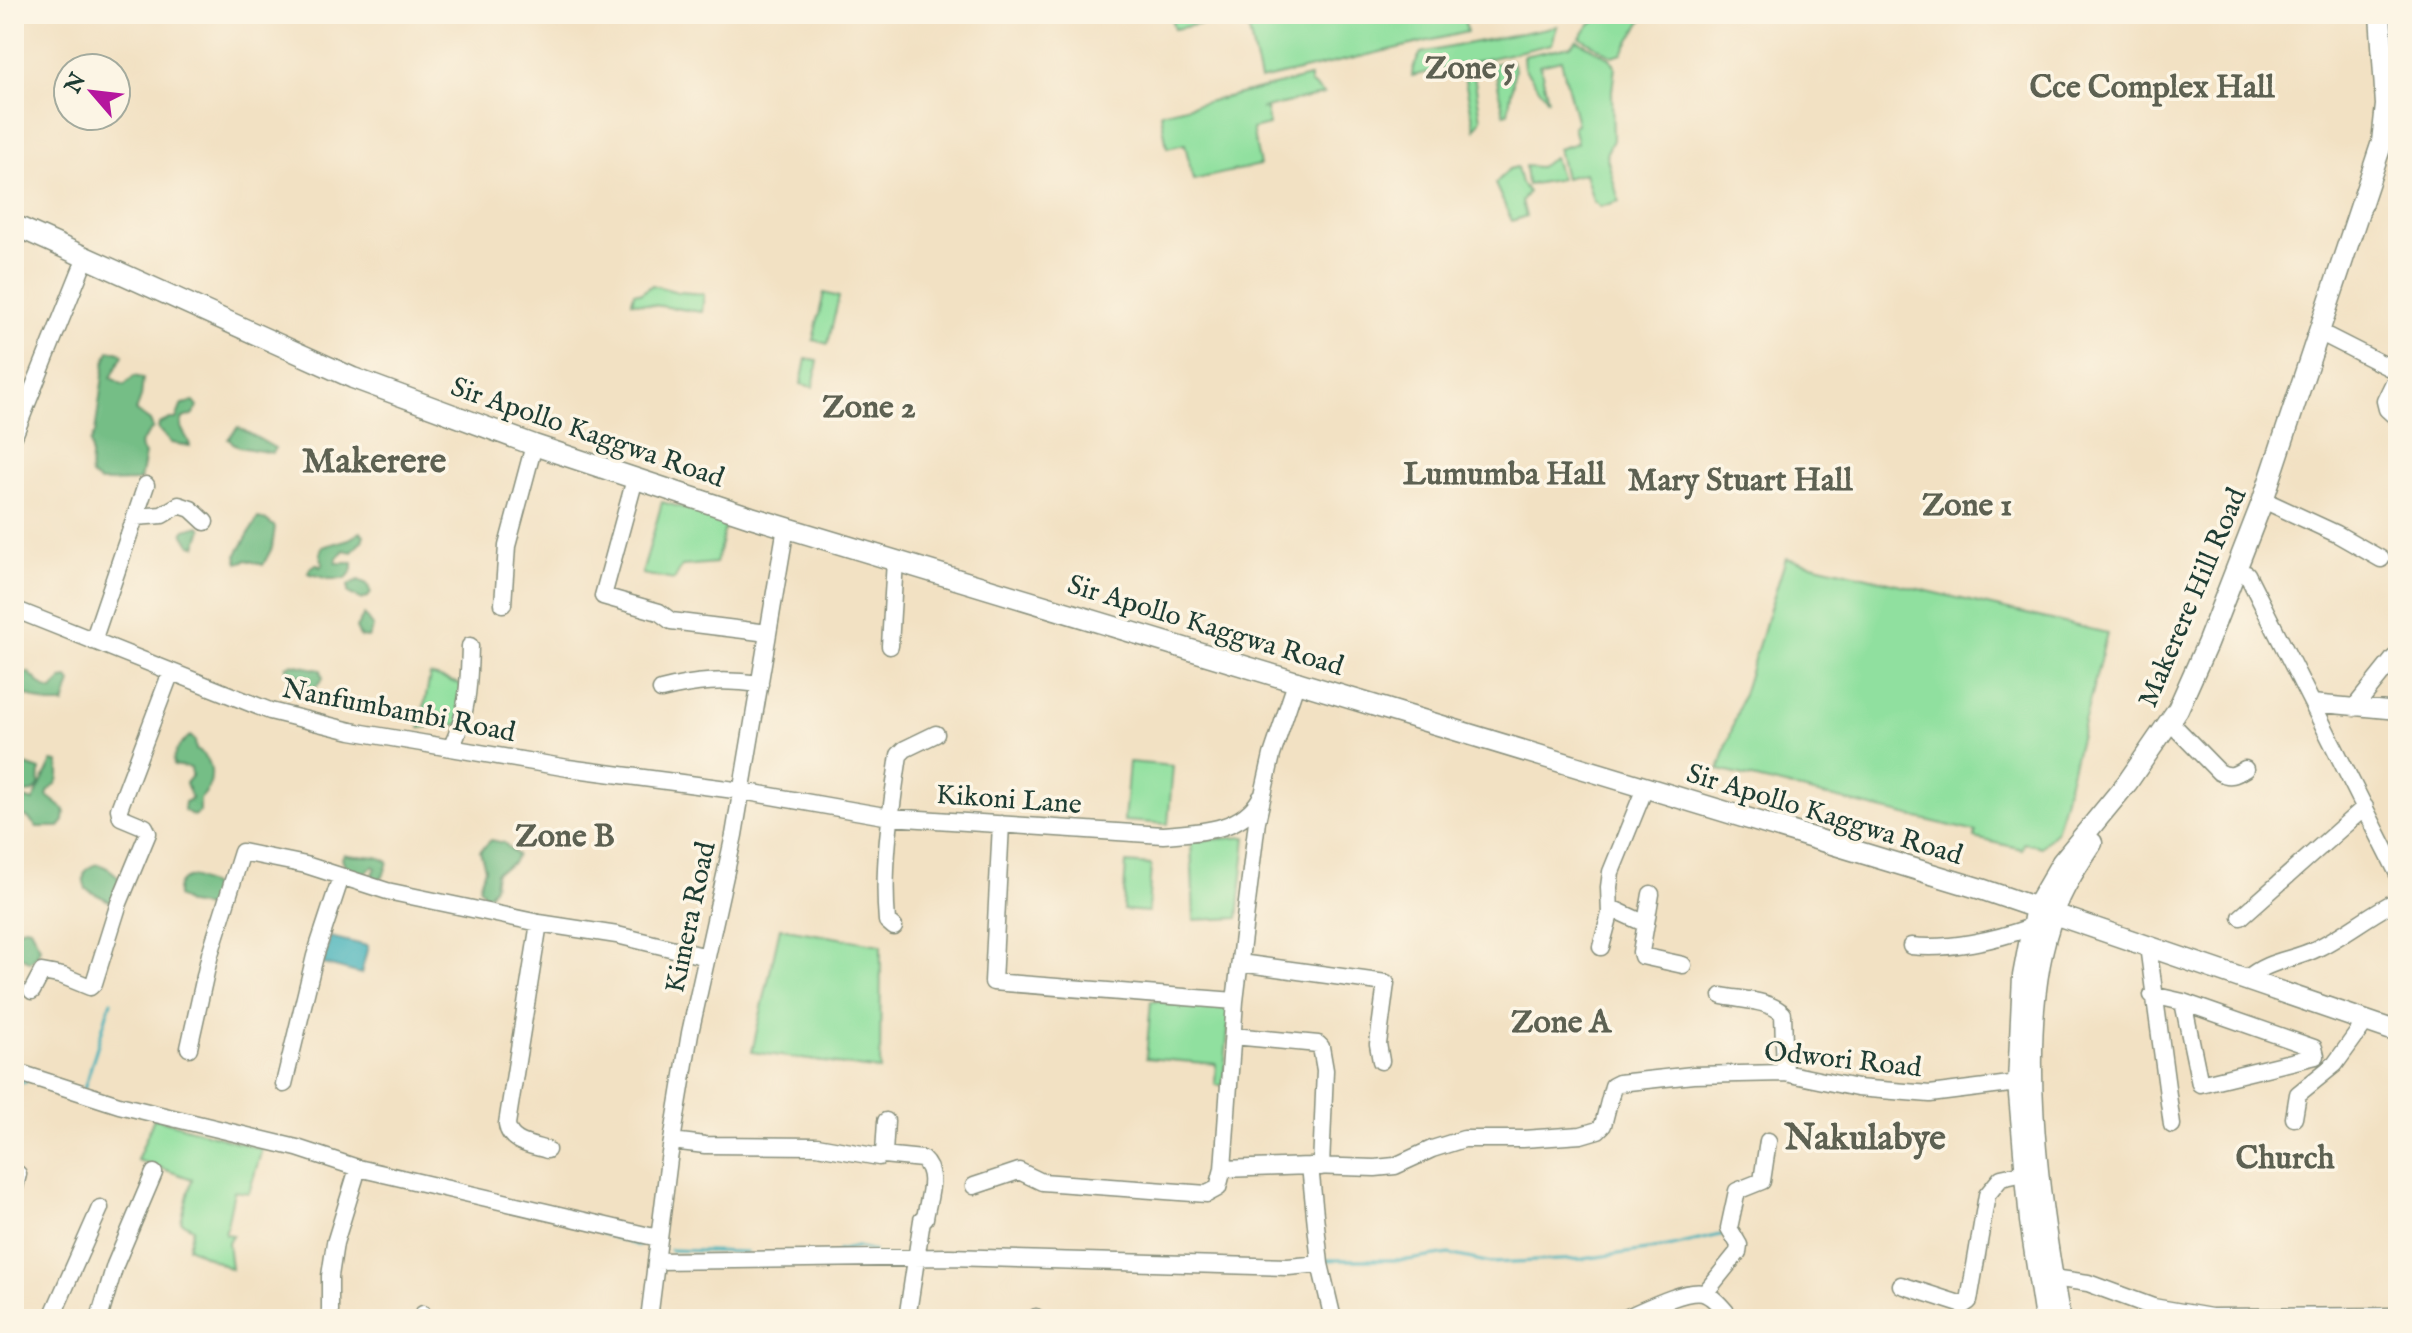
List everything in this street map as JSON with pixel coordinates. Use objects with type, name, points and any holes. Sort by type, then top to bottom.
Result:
[{"type":"main road","name":"Makerere Hill Road","points":[[2045,1319],[2024,1173],[2018,1083],[2021,995],[2040,916],[2062,862],[2154,747],[2178,709],[2263,500],[2377,162],[2391,135],[2380,14]]},
{"type":"main road","name":"Makerere Hill Road","points":[[2060,1319],[2039,1172],[2032,1064],[2040,916],[2176,728],[2194,695],[2247,574],[2385,164],[2394,105],[2389,14]]},
{"type":"main road","name":"Sir Apollo Kaggwa Road","points":[[16,229],[86,257],[353,378],[534,445],[786,527],[1297,680],[1645,788],[2040,916],[2148,946],[2398,1032]]},
{"type":"street","points":[[14,436],[86,257]]},
{"type":"street","points":[[2327,336],[2394,370],[2396,378],[2385,401],[2387,409],[2398,419]]},
{"type":"street","points":[[503,604],[507,546],[534,445]]},
{"type":"street","points":[[635,479],[603,596],[659,612],[671,621],[768,633]]},
{"type":"street","points":[[93,641],[146,485]]},
{"type":"street","points":[[2272,504],[2337,534],[2381,559]]},
{"type":"street","points":[[135,517],[162,515],[179,505],[191,509],[205,522]]},
{"type":"street","name":"Kimera Road","points":[[649,1319],[658,1238],[690,1033],[742,791],[786,527]]},
{"type":"street","points":[[890,646],[895,560]]},
{"type":"street","points":[[2247,574],[2398,874]]},
{"type":"street","name":"Nanfumbambi Road","points":[[14,609],[270,711],[351,731],[568,768],[742,791]]},
{"type":"street","points":[[451,748],[463,723],[470,646]]},
{"type":"street","points":[[2354,708],[2394,658]]},
{"type":"street","points":[[32,991],[42,972],[63,976],[90,987],[94,983],[119,903],[148,833],[145,827],[121,817],[119,809],[171,672]]},
{"type":"street","points":[[661,690],[694,682],[732,680],[760,684]]},
{"type":"street","points":[[974,1186],[1019,1171],[1042,1182],[1212,1194],[1221,1183],[1235,1001],[1261,797],[1297,680]]},
{"type":"street","points":[[2312,703],[2398,711]]},
{"type":"street","points":[[2176,728],[2226,776],[2235,776],[2245,769]]},
{"type":"street","points":[[894,927],[887,917],[890,817],[901,752],[936,734]]},
{"type":"street","points":[[1601,947],[1611,908],[1611,872],[1645,788]]},
{"type":"street","name":"Kikoni Lane","points":[[742,791],[890,817],[1163,835],[1214,830],[1252,811],[1261,797]]},
{"type":"street","points":[[2241,917],[2365,807]]},
{"type":"street","points":[[1001,824],[993,982],[1235,1001]]},
{"type":"street","points":[[189,1048],[210,954],[242,852],[306,865],[387,891],[539,923],[617,935],[707,957]]},
{"type":"street","points":[[284,1084],[315,956],[341,877]]},
{"type":"street","points":[[1651,894],[1642,956],[1683,965]]},
{"type":"street","points":[[2245,980],[2278,960],[2298,957],[2317,949],[2398,900]]},
{"type":"street","points":[[1611,908],[1646,924]]},
{"type":"street","points":[[1911,946],[1925,948],[2002,938],[2040,916]]},
{"type":"street","points":[[539,923],[507,1124],[513,1138],[547,1150]]},
{"type":"street","points":[[2148,946],[2152,995],[2172,1125]]},
{"type":"street","points":[[1240,963],[1386,983],[1378,1044],[1381,1061]]},
{"type":"street","points":[[2152,995],[2183,1002],[2314,1048],[2317,1050],[2316,1056],[2200,1084],[2183,1002]]},
{"type":"street","points":[[1722,996],[1765,1004],[1782,1012],[1785,1073]]},
{"type":"street","points":[[2294,1118],[2298,1094],[2335,1064],[2366,1021]]},
{"type":"street","points":[[1233,1036],[1318,1044],[1321,1047],[1325,1070],[1316,1166],[1320,1264],[1333,1319]]},
{"type":"street","points":[[14,1071],[119,1105],[297,1148],[358,1168],[658,1238]]},
{"type":"street","name":"Odwori Road","points":[[1223,1169],[1395,1166],[1464,1139],[1581,1135],[1598,1130],[1606,1119],[1613,1086],[1619,1083],[1693,1075],[1785,1073],[1857,1088],[1930,1094],[2018,1083]]},
{"type":"street","points":[[883,1155],[886,1121]]},
{"type":"street","points":[[672,1141],[705,1145],[804,1145],[872,1157],[883,1155],[922,1159],[932,1172],[931,1188],[922,1220],[907,1319]]},
{"type":"street","points":[[1623,1319],[1672,1299],[1708,1295],[1738,1252],[1739,1245],[1729,1228],[1733,1204],[1737,1191],[1762,1181],[1768,1141]]},
{"type":"street","points":[[99,1319],[115,1265],[154,1173]]},
{"type":"street","points":[[1901,1285],[1963,1305],[1969,1301],[1990,1188],[2001,1178],[2024,1173]]},
{"type":"street","points":[[14,1191],[18,1174]]},
{"type":"street","points":[[330,1319],[330,1276],[335,1243],[355,1178]]},
{"type":"street","points":[[51,1319],[100,1208]]},
{"type":"street","points":[[656,1261],[949,1257],[1288,1267],[1320,1264]]},
{"type":"street","points":[[2053,1278],[2088,1283],[2153,1307],[2211,1317],[2398,1316]]},
{"type":"street","points":[[1708,1295],[1732,1319]]},
{"type":"green space","points":[[1170,14],[1226,14],[1227,19],[1174,29]]},
{"type":"green space","points":[[1245,14],[1463,14],[1467,32],[1260,80]]},
{"type":"green space","points":[[1611,14],[1646,14],[1622,53],[1613,56],[1580,37],[1591,23]]},
{"type":"green space","points":[[1557,26],[1552,44],[1412,76],[1421,53]]},
{"type":"green space","points":[[1577,40],[1609,57],[1615,66],[1613,140],[1606,154],[1619,201],[1600,207],[1593,201],[1585,173],[1565,178],[1558,149],[1577,143],[1573,126],[1577,124],[1561,60],[1540,65],[1548,100],[1524,68],[1523,56],[1570,46]]},
{"type":"green space","points":[[1511,60],[1515,69],[1508,113],[1504,114],[1495,70],[1474,75],[1481,119],[1475,129],[1463,71]]},
{"type":"green space","points":[[1310,77],[1310,83],[1324,94],[1261,109],[1266,109],[1269,125],[1252,129],[1260,165],[1193,180],[1185,144],[1167,148],[1161,113]]},
{"type":"green space","points":[[1554,158],[1561,179],[1527,185],[1525,166],[1539,167]]},
{"type":"green space","points":[[1517,167],[1521,183],[1528,192],[1522,202],[1526,216],[1512,221],[1495,184],[1509,169]]},
{"type":"green space","points":[[652,285],[678,292],[704,294],[702,312],[632,302],[634,292],[641,293]]},
{"type":"green space","points":[[824,293],[839,297],[828,344],[813,340]]},
{"type":"green space","points":[[109,351],[118,351],[123,355],[111,378],[124,385],[134,376],[143,378],[136,411],[150,421],[153,428],[140,443],[145,454],[138,481],[100,482],[91,476],[90,443],[95,433]]},
{"type":"green space","points":[[806,359],[818,361],[813,387],[801,384]]},
{"type":"green space","points":[[194,402],[198,407],[181,422],[190,446],[171,443],[158,429],[159,424],[176,419],[182,404]]},
{"type":"green space","points":[[238,427],[275,448],[272,453],[239,447],[228,439]]},
{"type":"green space","points":[[662,502],[727,520],[716,563],[682,566],[674,580],[642,574]]},
{"type":"green space","points":[[258,518],[275,527],[272,548],[263,565],[247,560],[238,563],[236,556]]},
{"type":"green space","points":[[199,526],[202,529],[196,546],[191,545],[183,534],[184,530]]},
{"type":"green space","points":[[361,532],[364,535],[362,541],[352,552],[344,550],[337,558],[336,563],[353,563],[353,569],[346,579],[328,579],[308,573],[310,568],[323,564],[320,554],[322,547]]},
{"type":"green space","points":[[1786,558],[2107,633],[2056,832],[2041,847],[2024,843],[2022,849],[1975,838],[1976,832],[1719,770]]},
{"type":"green space","points":[[358,580],[367,584],[371,593],[362,600],[348,593],[348,585]]},
{"type":"green space","points":[[364,615],[373,627],[368,638],[360,637],[356,628]]},
{"type":"green space","points":[[292,664],[321,670],[323,679],[314,689],[301,685],[299,675],[289,675],[286,671],[286,666]]},
{"type":"green space","points":[[28,672],[45,688],[52,690],[62,679],[68,678],[71,682],[64,704],[48,704],[19,692],[24,674]]},
{"type":"green space","points":[[430,675],[463,685],[461,724],[420,728]]},
{"type":"green space","points":[[190,736],[195,740],[196,750],[207,759],[211,773],[209,787],[200,799],[200,812],[194,816],[184,810],[185,802],[192,799],[186,783],[192,776],[191,768],[174,765],[173,761],[178,749]]},
{"type":"green space","points":[[14,761],[40,770],[39,786],[34,792],[14,794]]},
{"type":"green space","points":[[52,761],[58,762],[59,778],[47,796],[65,810],[64,821],[59,827],[37,827],[27,817],[19,815],[14,799],[16,795],[33,801]]},
{"type":"green space","points":[[1129,762],[1173,766],[1168,824],[1124,821]]},
{"type":"green space","points":[[1246,837],[1238,918],[1194,920],[1191,841]]},
{"type":"green space","points":[[491,840],[504,843],[517,855],[513,863],[496,872],[494,887],[487,897],[479,887],[485,868],[480,851]]},
{"type":"green space","points":[[344,854],[377,857],[388,862],[383,877],[376,882],[372,876],[376,868],[373,866],[362,876],[347,871],[342,858]]},
{"type":"green space","points":[[1126,863],[1151,865],[1148,912],[1123,910]]},
{"type":"green space","points":[[98,864],[114,872],[124,887],[111,902],[86,889],[85,873]]},
{"type":"green space","points":[[192,877],[211,885],[216,892],[214,903],[207,907],[188,904],[177,896],[180,883]]},
{"type":"green space","points":[[30,928],[40,947],[37,956],[29,962],[14,952],[14,931]]},
{"type":"green space","points":[[780,928],[881,945],[880,1070],[752,1052]]},
{"type":"green space","points":[[1151,1001],[1230,1008],[1223,1085],[1215,1085],[1216,1064],[1146,1058]]},
{"type":"green space","points":[[154,1118],[262,1149],[249,1193],[234,1191],[225,1234],[233,1235],[228,1242],[231,1269],[188,1247],[193,1228],[181,1222],[192,1179],[137,1160]]},
{"type":"water","points":[[330,937],[368,946],[361,974],[323,964]]},
{"type":"waterway","points":[[84,1089],[111,1001]]},
{"type":"waterway","points":[[14,1081],[26,1082]]},
{"type":"waterway","points":[[601,1233],[639,1246]]},
{"type":"waterway","points":[[1324,1260],[1408,1260],[1449,1254],[1491,1263],[1583,1259],[1668,1247],[1725,1234]]},
{"type":"waterway","points":[[838,1251],[857,1247],[873,1251]]},
{"type":"waterway","points":[[670,1250],[747,1252]]},
{"type":"district","name":"Zone 5","points":[[1470,67]]},
{"type":"district","name":"Cce Complex Hall","points":[[2152,86]]},
{"type":"district","name":"Zone 2","points":[[869,406]]},
{"type":"district","name":"Makerere","points":[[374,459]]},
{"type":"district","name":"Lumumba Hall","points":[[1504,473]]},
{"type":"district","name":"Mary Stuart Hall","points":[[1740,479]]},
{"type":"district","name":"Zone 1","points":[[1967,504]]},
{"type":"district","name":"Zone B","points":[[565,835]]},
{"type":"district","name":"Zone A","points":[[1561,1021]]},
{"type":"district","name":"Nakulabye","points":[[1865,1136]]},
{"type":"district","name":"Church","points":[[2285,1157]]}]
